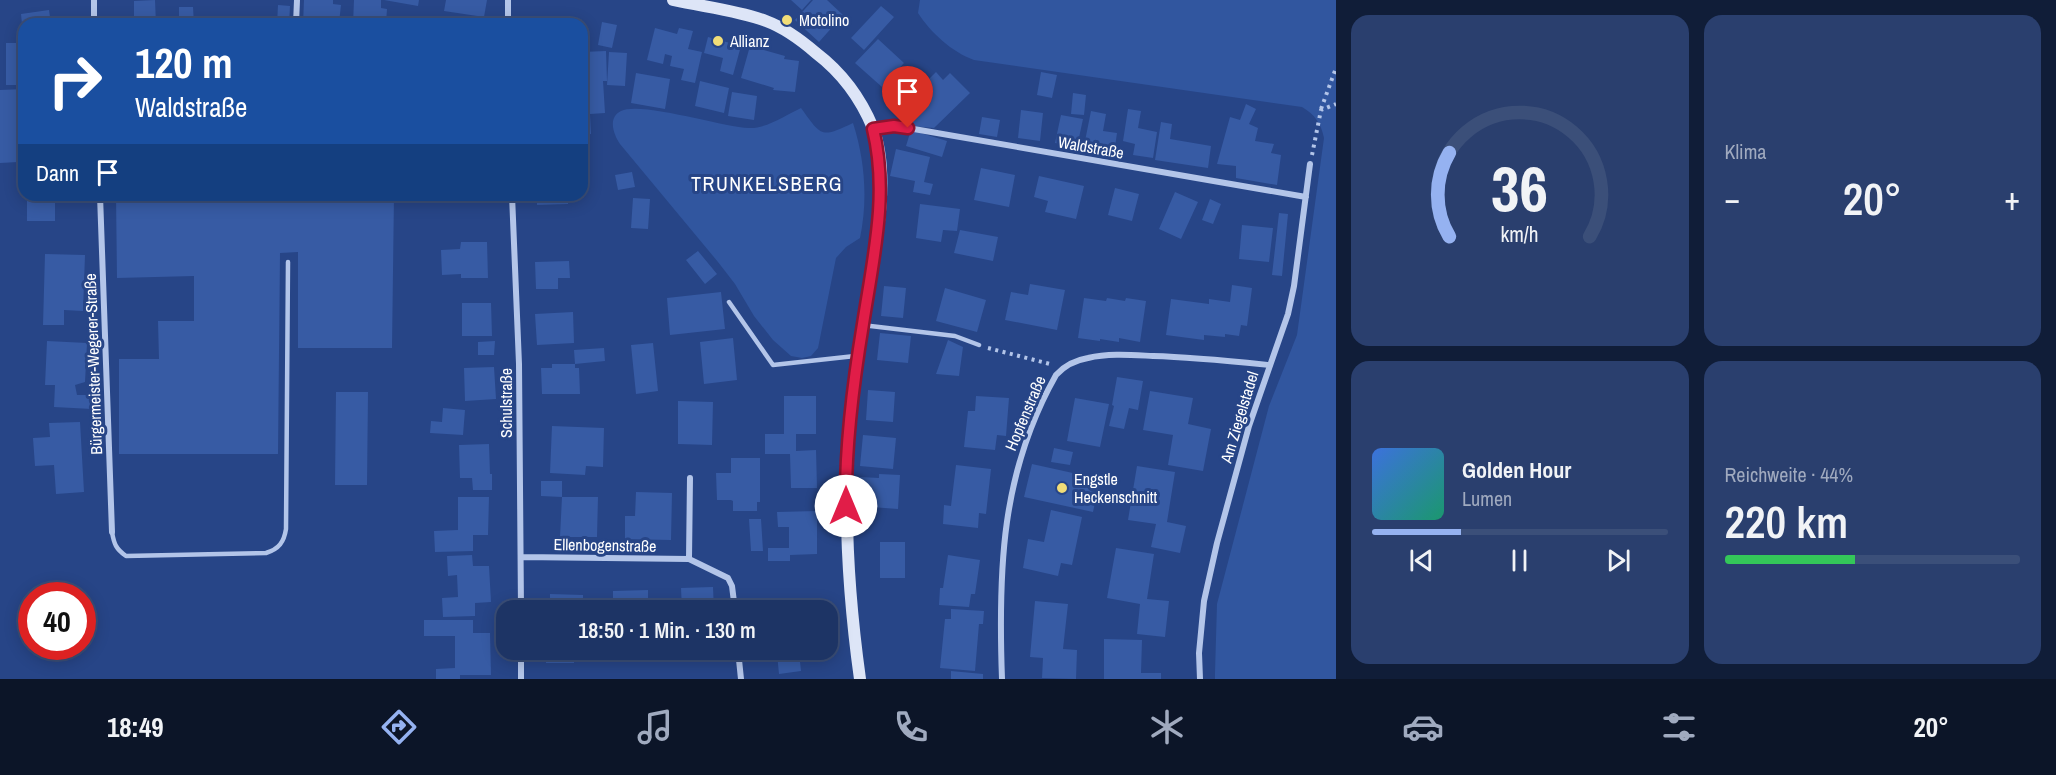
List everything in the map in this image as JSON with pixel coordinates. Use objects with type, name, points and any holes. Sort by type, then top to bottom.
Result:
[{"type":"street","points":[[94,0],[94,18]]},
{"type":"street","points":[[296,18],[297,0]]},
{"type":"street","points":[[508,0],[508,18]]},
{"type":"street","points":[[673,0],[753,17],[768,22],[793,36],[829,63],[838,73],[853,92],[873,129],[879,152],[879,208],[876,245],[858,356],[846,483],[849,562],[860,679]]},
{"type":"street","name":"Waldstraße","points":[[873,129],[894,126],[908,128],[1305,197]]},
{"type":"street","name":"Am Ziegelstadel","points":[[1200,679],[1199,653],[1206,590],[1234,479],[1269,366],[1288,314],[1294,286],[1310,164]]},
{"type":"street","name":"Bürgermeister-Wegerer-Straße","points":[[100,201],[112,532]]},
{"type":"street","name":"Schulstraße","points":[[512,201],[519,364],[521,600]]},
{"type":"street","name":"Hopfenstraße","points":[[1002,679],[1000,631],[1005,523],[1024,444],[1056,375],[1063,368],[1089,358],[1110,355],[1196,358],[1269,366]]},
{"type":"street","points":[[689,559],[690,478]]},
{"type":"street","name":"Ellenbogenstraße","points":[[521,557],[689,559],[728,578],[732,586],[734,600]]},
{"type":"street","points":[[521,660],[521,679]]},
{"type":"street","points":[[739,660],[741,679]]},
{"type":"lane","points":[[112,532],[118,551],[126,556],[266,553],[276,550],[280,545],[285,537],[286,529],[288,262]]},
{"type":"lane","points":[[729,302],[773,365],[858,356]]},
{"type":"lane","points":[[862,325],[955,336],[979,345]]},
{"type":"path","points":[[1310,164],[1321,110],[1336,68]]},
{"type":"path","points":[[1321,110],[1336,104]]},
{"type":"path","points":[[979,345],[1063,368]]},
{"type":"shaded area","points":[[920,0],[1336,0],[1336,679],[1215,679],[1217,604],[1269,406],[1297,335],[1324,138],[1319,124],[1314,116],[1302,107],[974,60],[950,47],[929,28],[918,13]]},
{"type":"shaded area","points":[[801,108],[813,125],[823,132],[834,131],[853,123],[864,180],[864,209],[860,238],[846,247],[836,258],[818,348],[811,356],[802,358],[791,356],[773,340],[718,262],[620,144],[613,127],[617,114],[631,109],[646,109],[737,127],[756,128]]},
{"type":"building","points":[[155,0],[156,18],[134,18],[134,1]]},
{"type":"building","points":[[304,0],[333,0],[333,4],[341,5],[340,18],[303,18]]},
{"type":"building","points":[[354,0],[381,0],[381,8],[387,9],[386,18],[353,18]]},
{"type":"building","points":[[384,0],[419,0],[418,6]]},
{"type":"building","points":[[446,0],[487,0],[484,17],[444,11]]},
{"type":"building","points":[[791,0],[811,0],[802,10]]},
{"type":"building","points":[[813,0],[827,0],[843,15],[819,42],[795,20]]},
{"type":"building","points":[[278,5],[290,6],[289,18],[277,18]]},
{"type":"building","points":[[881,6],[894,17],[864,50],[851,38]]},
{"type":"building","points":[[179,7],[193,7],[194,18],[179,18]]},
{"type":"building","points":[[49,10],[50,18],[21,18],[21,14]]},
{"type":"building","points":[[602,22],[617,25],[612,48],[598,45]]},
{"type":"building","points":[[655,28],[677,34],[679,28],[693,31],[688,49],[702,52],[695,83],[681,80],[684,69],[670,66],[672,56],[665,54],[663,64],[647,60]]},
{"type":"building","points":[[708,37],[741,46],[733,75],[720,71],[723,58],[704,53]]},
{"type":"building","points":[[878,39],[904,63],[882,87],[855,63]]},
{"type":"building","points":[[6,43],[18,43],[18,85],[6,85]]},
{"type":"building","points":[[750,46],[785,56],[784,59],[799,61],[795,92],[773,90],[774,88],[741,78]]},
{"type":"building","points":[[606,51],[607,81],[603,81],[605,113],[590,114],[591,134],[588,134],[588,52]]},
{"type":"building","points":[[609,52],[627,53],[625,86],[607,85]]},
{"type":"building","points":[[936,72],[943,80],[950,73],[970,93],[934,128],[911,126],[904,118],[908,113],[902,106]]},
{"type":"building","points":[[1041,72],[1057,75],[1052,98],[1037,95]]},
{"type":"building","points":[[636,73],[670,79],[665,109],[631,103]]},
{"type":"building","points":[[700,81],[729,88],[724,113],[695,106]]},
{"type":"building","points":[[18,89],[18,162],[0,163],[0,90]]},
{"type":"building","points":[[732,92],[757,96],[754,120],[728,116]]},
{"type":"building","points":[[1073,93],[1086,95],[1084,115],[1071,114]]},
{"type":"building","points":[[1246,104],[1256,109],[1249,124],[1258,128],[1255,141],[1274,144],[1271,153],[1281,155],[1277,185],[1236,178],[1236,166],[1217,164],[1230,117],[1240,120]]},
{"type":"building","points":[[1128,109],[1141,111],[1138,128],[1157,132],[1153,158],[1133,155],[1135,144],[1123,141]]},
{"type":"building","points":[[1021,110],[1043,113],[1040,141],[1018,138]]},
{"type":"building","points":[[1091,111],[1106,114],[1103,131],[1117,133],[1115,147],[1085,141]]},
{"type":"building","points":[[1061,115],[1083,119],[1077,147],[1055,143]]},
{"type":"building","points":[[982,117],[1000,120],[997,137],[979,134]]},
{"type":"building","points":[[1161,122],[1172,124],[1170,139],[1211,146],[1208,168],[1155,160]]},
{"type":"building","points":[[911,130],[947,141],[942,157],[906,146]]},
{"type":"building","points":[[896,149],[930,157],[924,182],[933,184],[930,195],[913,192],[915,181],[890,176]]},
{"type":"building","points":[[981,168],[1015,175],[1009,207],[974,200]]},
{"type":"building","points":[[632,172],[635,187],[618,190],[615,175]]},
{"type":"building","points":[[1039,176],[1084,186],[1076,219],[1045,212],[1048,201],[1034,197]]},
{"type":"building","points":[[1115,188],[1139,194],[1132,221],[1108,215]]},
{"type":"building","points":[[1175,192],[1198,202],[1181,239],[1159,229]]},
{"type":"building","points":[[633,198],[650,199],[648,229],[631,228]]},
{"type":"building","points":[[1210,199],[1221,204],[1213,224],[1202,220]]},
{"type":"building","points":[[27,201],[81,201],[81,203],[55,203],[55,221],[27,221]]},
{"type":"building","points":[[116,201],[394,201],[392,348],[298,348],[298,252],[280,253],[278,454],[119,454],[119,359],[159,359],[158,321],[194,321],[194,276],[117,278]]},
{"type":"building","points":[[537,201],[568,201],[568,204],[537,205]]},
{"type":"building","points":[[920,204],[960,209],[957,231],[943,230],[941,242],[916,238]]},
{"type":"building","points":[[1279,213],[1288,214],[1282,276],[1272,275]]},
{"type":"building","points":[[1242,225],[1273,228],[1269,262],[1239,259]]},
{"type":"building","points":[[960,230],[998,237],[993,261],[954,253]]},
{"type":"building","points":[[461,242],[487,242],[488,278],[461,278],[461,274],[442,275],[441,250],[460,249]]},
{"type":"building","points":[[698,251],[717,274],[705,284],[686,260]]},
{"type":"building","points":[[45,254],[85,255],[83,311],[64,310],[64,325],[43,325]]},
{"type":"building","points":[[569,261],[570,278],[558,278],[558,289],[536,289],[535,262]]},
{"type":"building","points":[[1030,284],[1065,290],[1057,330],[1005,320],[1011,292],[1028,295]]},
{"type":"building","points":[[1232,285],[1252,288],[1247,326],[1241,325],[1239,336],[1204,335],[1204,340],[1166,335],[1171,299],[1209,304],[1209,299],[1230,302]]},
{"type":"building","points":[[884,286],[906,288],[903,318],[881,316]]},
{"type":"building","points":[[945,288],[986,300],[977,332],[936,321]]},
{"type":"building","points":[[721,292],[725,329],[670,335],[667,298]]},
{"type":"building","points":[[1084,298],[1125,301],[1126,298],[1146,301],[1140,342],[1119,338],[1119,342],[1078,338]]},
{"type":"building","points":[[462,303],[491,303],[492,336],[462,336]]},
{"type":"building","points":[[573,312],[574,343],[537,345],[535,314]]},
{"type":"building","points":[[880,333],[911,336],[908,363],[877,360]]},
{"type":"building","points":[[733,338],[737,380],[704,384],[700,342]]},
{"type":"building","points":[[948,340],[963,347],[959,376],[936,374]]},
{"type":"building","points":[[47,341],[87,343],[85,382],[75,385],[77,395],[93,395],[92,409],[54,407],[55,385],[45,385]]},
{"type":"building","points":[[495,341],[494,355],[478,355],[478,342]]},
{"type":"building","points":[[653,343],[658,391],[636,394],[631,345]]},
{"type":"building","points":[[604,348],[605,361],[575,364],[574,350]]},
{"type":"building","points":[[552,364],[575,364],[575,368],[579,368],[580,394],[542,394],[541,368],[552,368]]},
{"type":"building","points":[[494,367],[496,399],[465,401],[464,368]]},
{"type":"building","points":[[1117,377],[1143,381],[1138,410],[1129,408],[1124,429],[1109,426]]},
{"type":"building","points":[[868,390],[895,392],[893,422],[866,420]]},
{"type":"building","points":[[1150,391],[1193,398],[1188,424],[1211,429],[1203,471],[1168,465],[1173,435],[1143,430]]},
{"type":"building","points":[[336,392],[368,392],[367,485],[335,485]]},
{"type":"building","points":[[784,396],[816,396],[816,434],[796,434],[796,451],[816,450],[817,488],[791,488],[790,454],[765,454],[765,434],[784,434]]},
{"type":"building","points":[[976,396],[1009,398],[1006,436],[997,435],[995,450],[964,447],[968,411],[975,411]]},
{"type":"building","points":[[1075,398],[1109,404],[1100,447],[1067,441]]},
{"type":"building","points":[[678,401],[713,402],[712,445],[678,444]]},
{"type":"building","points":[[443,408],[465,410],[463,435],[430,433],[431,421],[442,422]]},
{"type":"building","points":[[80,422],[84,492],[56,494],[54,465],[35,466],[33,438],[50,437],[49,423]]},
{"type":"building","points":[[552,426],[604,428],[603,467],[586,466],[585,475],[550,473]]},
{"type":"building","points":[[863,435],[896,438],[893,469],[860,466]]},
{"type":"building","points":[[489,444],[492,490],[473,490],[472,478],[460,478],[459,445]]},
{"type":"building","points":[[1054,448],[1073,452],[1070,465],[1051,462]]},
{"type":"building","points":[[731,458],[760,458],[760,502],[757,502],[757,511],[733,511],[733,501],[717,500],[716,473],[731,473]]},
{"type":"building","name":"Engstle Heckenschnitt","points":[[1032,464],[1100,479],[1093,512],[1024,497]]},
{"type":"building","points":[[956,465],[991,469],[986,514],[979,513],[978,528],[943,524],[944,505],[951,506]]},
{"type":"building","points":[[1137,466],[1175,472],[1167,522],[1186,526],[1180,553],[1151,547],[1156,524],[1128,520]]},
{"type":"building","points":[[879,474],[900,475],[898,509],[858,506],[860,477],[879,478]]},
{"type":"building","points":[[541,481],[562,481],[562,497],[541,496]]},
{"type":"building","points":[[636,492],[672,493],[671,540],[625,539],[625,516],[635,516]]},
{"type":"building","points":[[458,497],[489,497],[488,535],[473,535],[473,551],[435,552],[434,531],[458,530]]},
{"type":"building","points":[[562,497],[598,497],[597,537],[560,537]]},
{"type":"building","points":[[1051,510],[1082,517],[1072,565],[1061,563],[1058,576],[1023,568],[1028,539],[1044,542]]},
{"type":"building","points":[[817,511],[817,554],[790,555],[790,561],[768,561],[768,548],[789,548],[789,527],[778,527],[777,512]]},
{"type":"building","points":[[749,519],[761,519],[763,551],[751,551]]},
{"type":"building","points":[[880,542],[905,542],[905,578],[880,578]]},
{"type":"building","points":[[1116,548],[1154,554],[1147,599],[1169,601],[1165,637],[1137,634],[1140,604],[1107,598]]},
{"type":"building","points":[[472,555],[473,566],[489,566],[491,602],[475,603],[475,616],[443,617],[442,598],[458,597],[457,575],[448,576],[447,556]]},
{"type":"building","points":[[948,555],[980,560],[975,594],[971,594],[969,607],[939,605],[940,588],[943,588]]},
{"type":"building","points":[[713,587],[714,600],[682,600],[681,588]]},
{"type":"building","points":[[648,590],[648,600],[613,600],[613,591]]},
{"type":"building","points":[[550,594],[583,595],[583,600],[550,600]]},
{"type":"building","points":[[812,598],[812,600],[786,600]]},
{"type":"building","points":[[1035,601],[1068,604],[1063,649],[1077,650],[1076,679],[1042,678],[1043,658],[1030,657]]},
{"type":"building","points":[[951,609],[984,611],[983,624],[979,624],[975,671],[940,668],[945,619],[951,619]]},
{"type":"building","points":[[424,620],[473,620],[473,633],[490,633],[491,675],[460,675],[460,679],[436,679],[436,669],[455,668],[455,636],[424,636]]},
{"type":"building","points":[[1104,639],[1142,640],[1141,673],[1161,673],[1161,679],[1104,679]]},
{"type":"building","points":[[546,660],[574,660],[574,663],[546,663]]},
{"type":"building","points":[[778,660],[800,660],[801,671],[779,674]]},
{"type":"building","points":[[951,671],[983,674],[983,679],[951,679]]},
{"type":"place","name":"Motolino","points":[[787,20]]},
{"type":"place","name":"Allianz","points":[[718,41]]},
{"type":"place","name":"Engstle Heckenschnitt","points":[[1062,488]]},
{"type":"district","name":"TRUNKELSBERG","points":[[767,184]]},
{"type":"route","points":[[846,506],[847,453],[852,405],[862,325],[876,245],[879,208],[879,152],[873,129],[885,126],[908,128]]}]
